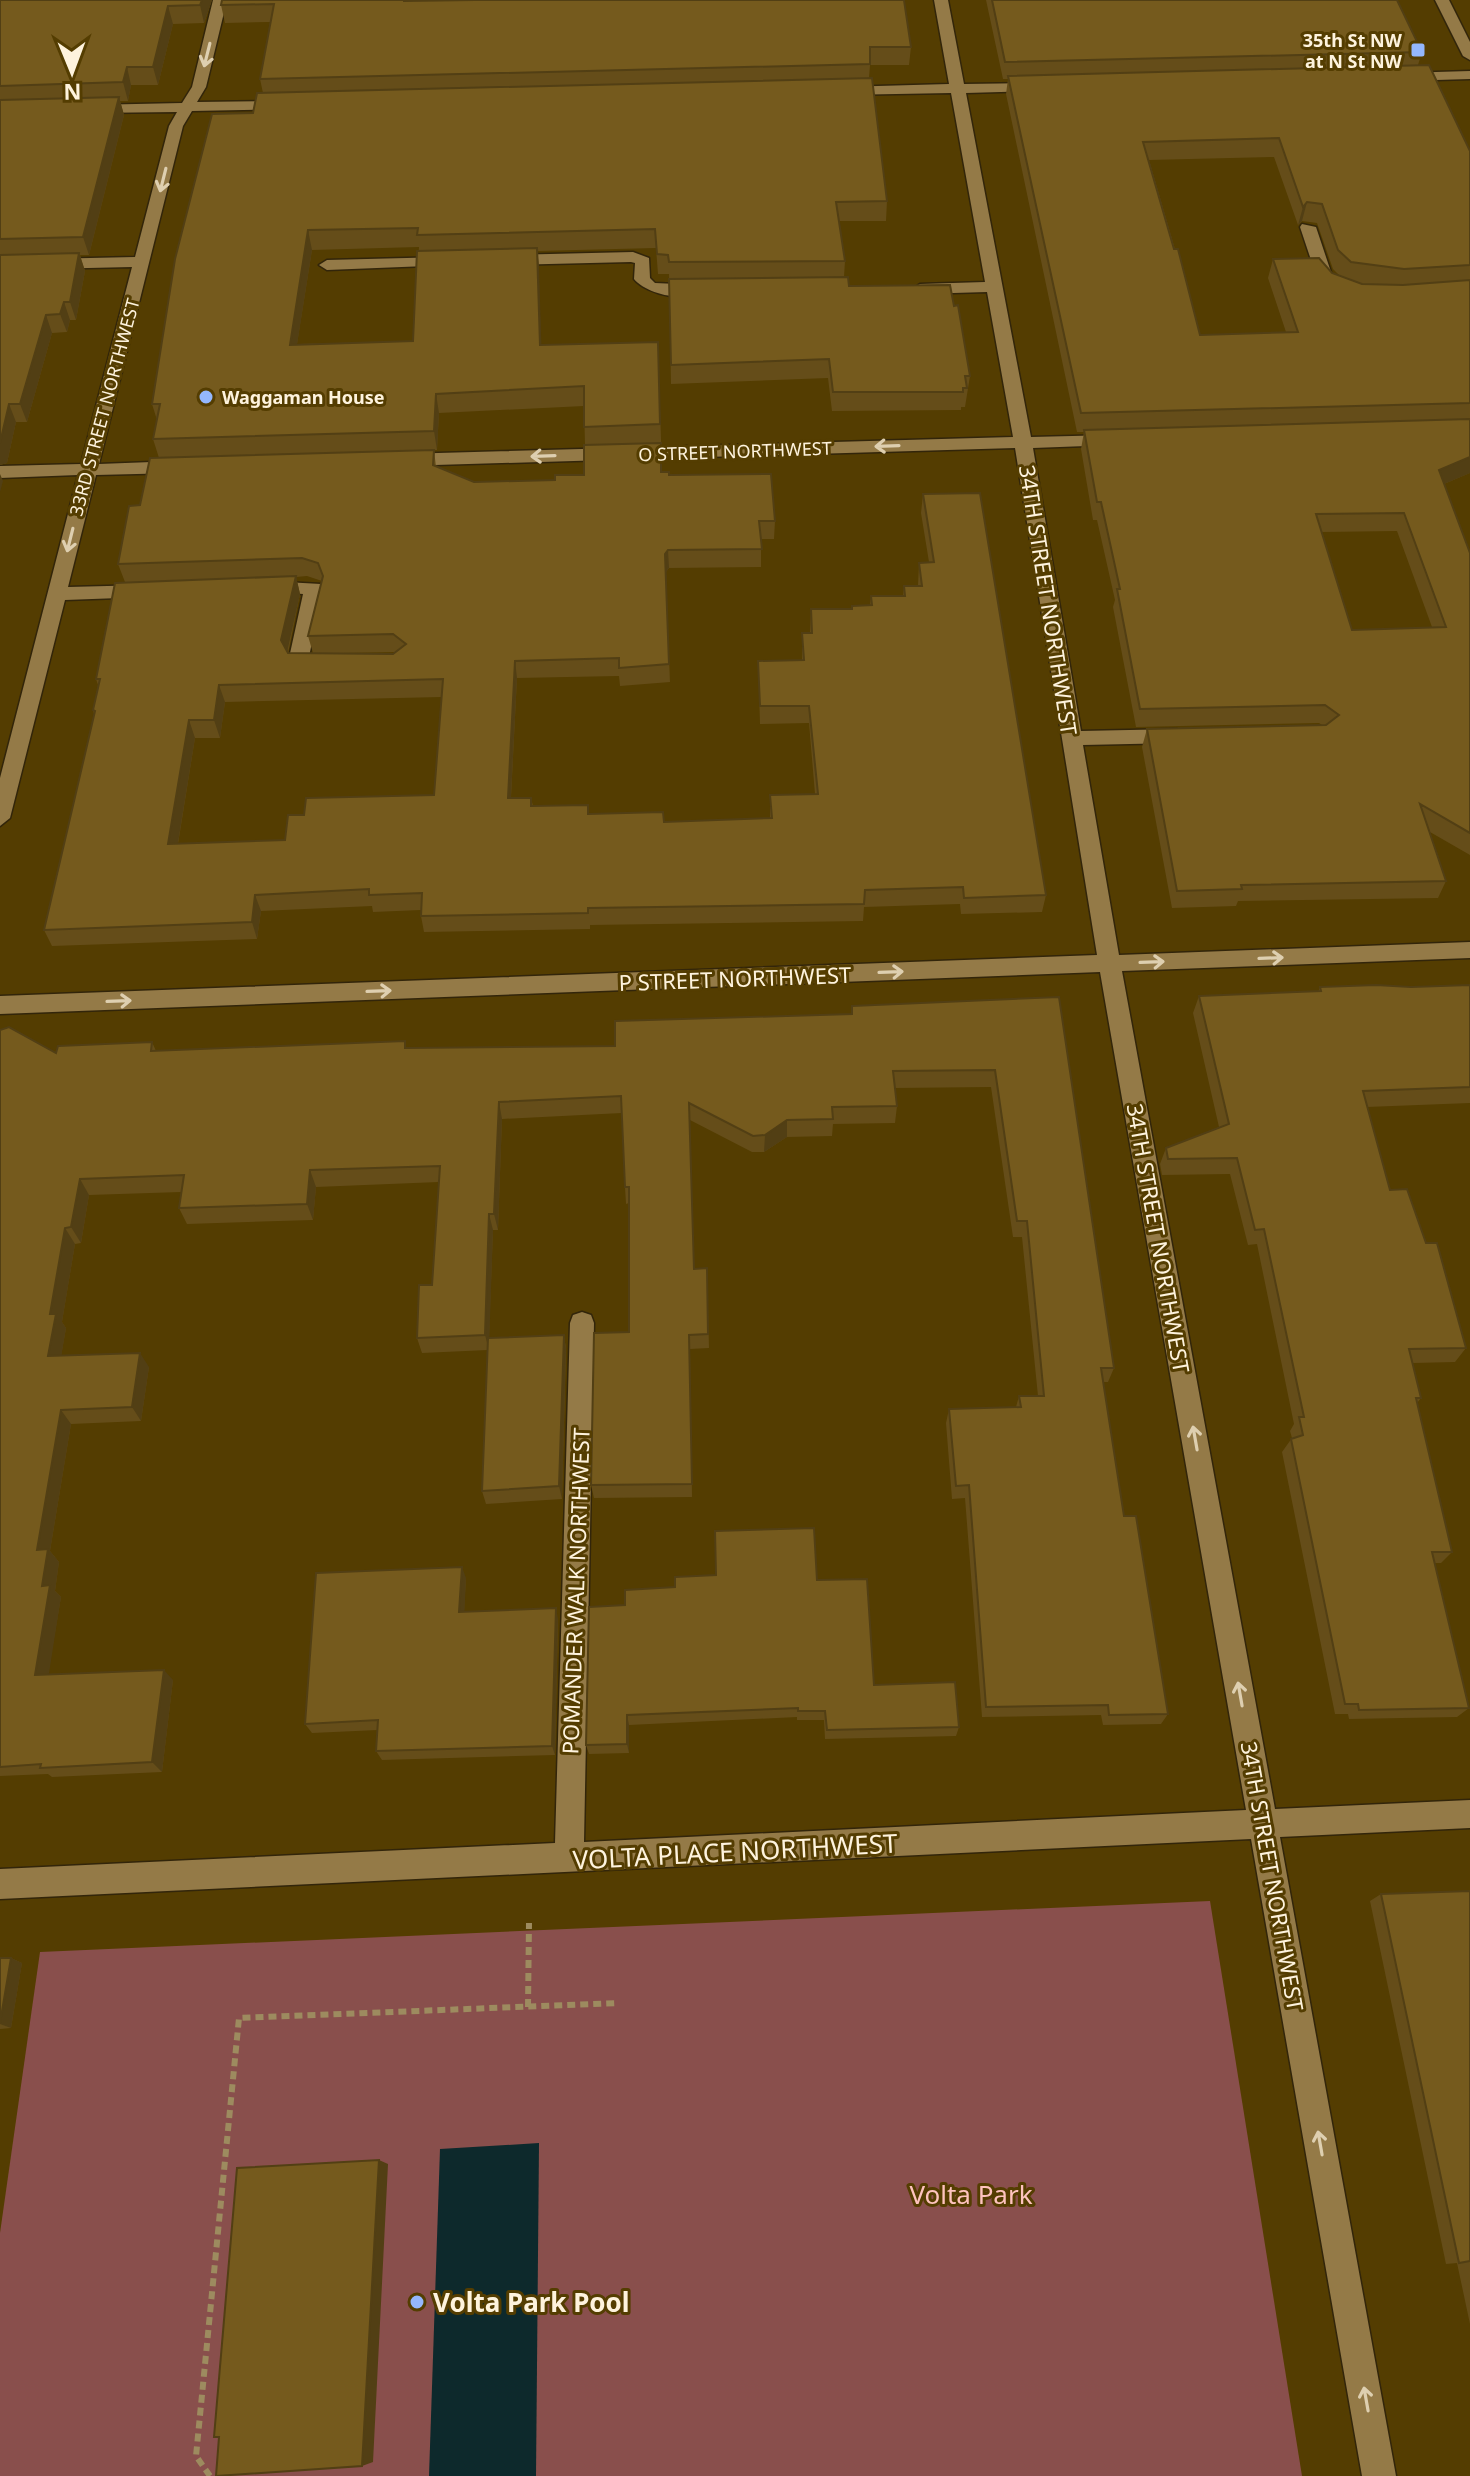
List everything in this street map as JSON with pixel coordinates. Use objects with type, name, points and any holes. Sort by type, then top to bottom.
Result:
[{"type":"street","name":"33RD STREET NORTHWEST","points":[[0,818],[176,126],[199,87],[220,0]]},
{"type":"street","name":"34TH STREET NORTHWEST","points":[[941,0],[1023,442],[1110,964],[1379,2476]]},
{"type":"street","points":[[1442,0],[1470,56]]},
{"type":"street","points":[[1390,77],[1470,75]]},
{"type":"street","points":[[829,92],[1056,86]]},
{"type":"street","points":[[73,109],[310,104]]},
{"type":"street","points":[[1308,227],[1323,272],[1335,288],[1354,294]]},
{"type":"street","points":[[495,261],[633,257],[643,261],[642,279],[649,286],[711,290]]},
{"type":"street","points":[[0,265],[142,262]]},
{"type":"street","points":[[327,265],[464,262]]},
{"type":"street","points":[[898,289],[993,287]]},
{"type":"street","name":"O STREET NORTHWEST","points":[[377,461],[1128,439]]},
{"type":"street","points":[[0,472],[202,466]]},
{"type":"street","points":[[245,587],[314,588],[299,658],[302,664],[342,664]]},
{"type":"street","points":[[57,594],[169,590]]},
{"type":"street","points":[[1072,738],[1199,735]]},
{"type":"street","name":"P STREET NORTHWEST","points":[[0,1005],[1470,950]]},
{"type":"street","name":"POMANDER WALK NORTHWEST","points":[[569,1859],[582,1323]]},
{"type":"street","name":"VOLTA PLACE NORTHWEST","points":[[0,1884],[1470,1814]]},
{"type":"path","points":[[528,2007],[529,1923]]},
{"type":"path","points":[[210,2476],[196,2456],[239,2018],[619,2003]]},
{"type":"green space","name":"Volta Park","points":[[1210,1901],[1302,2476],[0,2476],[0,2233],[40,1952]]},
{"type":"water","points":[[539,2143],[536,2476],[429,2476],[440,2149]]},
{"type":"building","points":[[0,0],[202,0],[200,5],[168,6],[153,67],[127,67],[123,82],[0,86]]},
{"type":"building","points":[[222,0],[904,0],[911,47],[870,47],[870,64],[260,79],[274,4],[221,5]]},
{"type":"building","points":[[992,0],[1397,0],[1422,52],[1005,62]]},
{"type":"building","points":[[1429,65],[1470,151],[1470,265],[1404,269],[1351,262],[1338,250],[1322,204],[1307,202],[1303,207],[1279,138],[1143,142],[1174,249],[1178,249],[1200,335],[1298,332],[1273,259],[1319,258],[1332,273],[1362,284],[1403,285],[1470,280],[1470,403],[1081,413],[1008,76]]},
{"type":"building","points":[[872,78],[887,201],[836,202],[845,261],[669,262],[668,255],[657,254],[655,229],[417,235],[418,228],[308,230],[290,345],[413,341],[417,251],[537,248],[540,345],[658,342],[660,424],[584,427],[584,386],[436,394],[434,431],[153,439],[160,404],[152,404],[175,259],[212,114],[253,113],[257,93]]},
{"type":"building","points":[[119,97],[83,237],[0,239],[0,100]]},
{"type":"building","points":[[79,253],[70,302],[64,302],[60,314],[46,315],[20,404],[9,404],[0,443],[0,255]]},
{"type":"building","points":[[848,277],[849,286],[950,285],[954,306],[958,305],[970,376],[965,376],[967,388],[963,388],[963,392],[833,392],[829,359],[671,365],[669,279]]},
{"type":"building","points":[[1470,419],[1470,457],[1439,470],[1470,553],[1470,833],[1420,804],[1446,881],[1241,885],[1242,889],[1177,891],[1147,729],[1326,725],[1339,715],[1325,705],[1140,709],[1117,589],[1120,589],[1101,502],[1097,502],[1084,430]],"holes":[[[1404,513],[1446,627],[1352,630],[1316,514]]]},
{"type":"building","points":[[661,443],[661,472],[669,472],[669,475],[771,474],[775,521],[759,521],[762,549],[668,550],[665,554],[669,664],[619,668],[619,658],[515,661],[508,798],[531,798],[531,806],[588,805],[588,814],[663,812],[664,822],[772,818],[770,795],[818,794],[809,706],[760,706],[758,661],[804,660],[802,633],[812,633],[811,609],[852,609],[852,606],[872,605],[871,596],[905,596],[904,586],[922,586],[919,563],[934,562],[923,494],[980,493],[1046,895],[964,898],[963,887],[865,890],[864,904],[588,908],[588,913],[421,916],[422,893],[369,895],[369,889],[255,895],[252,922],[44,930],[95,711],[100,679],[96,679],[115,583],[296,576],[281,640],[288,653],[393,654],[406,644],[393,634],[308,636],[323,576],[318,563],[302,558],[118,564],[129,506],[140,505],[150,458],[434,450],[433,465],[474,482],[555,480],[555,475],[584,475],[584,445]],"holes":[[[443,679],[434,795],[306,798],[304,815],[288,815],[285,840],[168,844],[189,720],[214,720],[219,685]]]},
{"type":"building","points":[[1470,985],[1470,1087],[1363,1091],[1390,1190],[1407,1189],[1426,1243],[1437,1243],[1466,1348],[1409,1349],[1421,1398],[1416,1398],[1452,1552],[1432,1552],[1469,1708],[1359,1710],[1358,1704],[1345,1704],[1291,1439],[1303,1435],[1299,1417],[1304,1417],[1264,1229],[1255,1230],[1237,1158],[1168,1159],[1166,1148],[1229,1124],[1199,996],[1321,991],[1320,987]]},
{"type":"building","points":[[1059,997],[1114,1368],[1101,1368],[1124,1516],[1136,1516],[1168,1714],[1109,1715],[1108,1705],[986,1707],[969,1485],[956,1486],[949,1409],[1021,1407],[1019,1396],[1044,1396],[1027,1221],[1017,1221],[995,1070],[893,1071],[897,1106],[832,1107],[833,1119],[787,1120],[765,1135],[753,1136],[689,1103],[694,1269],[707,1268],[708,1334],[689,1335],[692,1484],[591,1485],[594,1333],[629,1332],[629,1187],[625,1187],[621,1096],[499,1102],[494,1214],[489,1214],[485,1335],[417,1338],[419,1285],[432,1285],[440,1166],[310,1170],[307,1204],[179,1208],[184,1175],[80,1179],[71,1227],[65,1228],[50,1314],[56,1314],[48,1356],[140,1353],[132,1407],[61,1410],[37,1550],[48,1549],[42,1586],[50,1585],[35,1675],[164,1670],[152,1762],[0,1767],[0,1030],[9,1027],[56,1053],[58,1046],[152,1042],[151,1051],[405,1041],[405,1048],[615,1046],[615,1021],[852,1014],[852,1006]]},
{"type":"building","points":[[564,1335],[559,1486],[482,1491],[488,1338]]},
{"type":"building","points":[[814,1528],[817,1580],[867,1579],[874,1685],[955,1682],[959,1727],[827,1730],[825,1711],[798,1711],[798,1708],[627,1715],[627,1744],[586,1745],[589,1607],[625,1605],[625,1590],[675,1587],[675,1577],[716,1575],[715,1531]]},
{"type":"building","points":[[462,1567],[459,1612],[556,1608],[552,1746],[376,1751],[378,1720],[305,1724],[316,1573]]},
{"type":"building","points":[[1470,1891],[1470,2261],[1459,2263],[1381,1894]]},
{"type":"building","points":[[0,1958],[11,1958],[0,2023]]},
{"type":"building","points":[[379,2160],[362,2466],[216,2476],[219,2437],[214,2437],[237,2168]]},
{"type":"place","name":"35th St NW at N St NW","points":[[1418,50]]},
{"type":"place","name":"Waggaman House","points":[[206,397]]},
{"type":"place","name":"Volta Park Pool","points":[[417,2302]]}]
